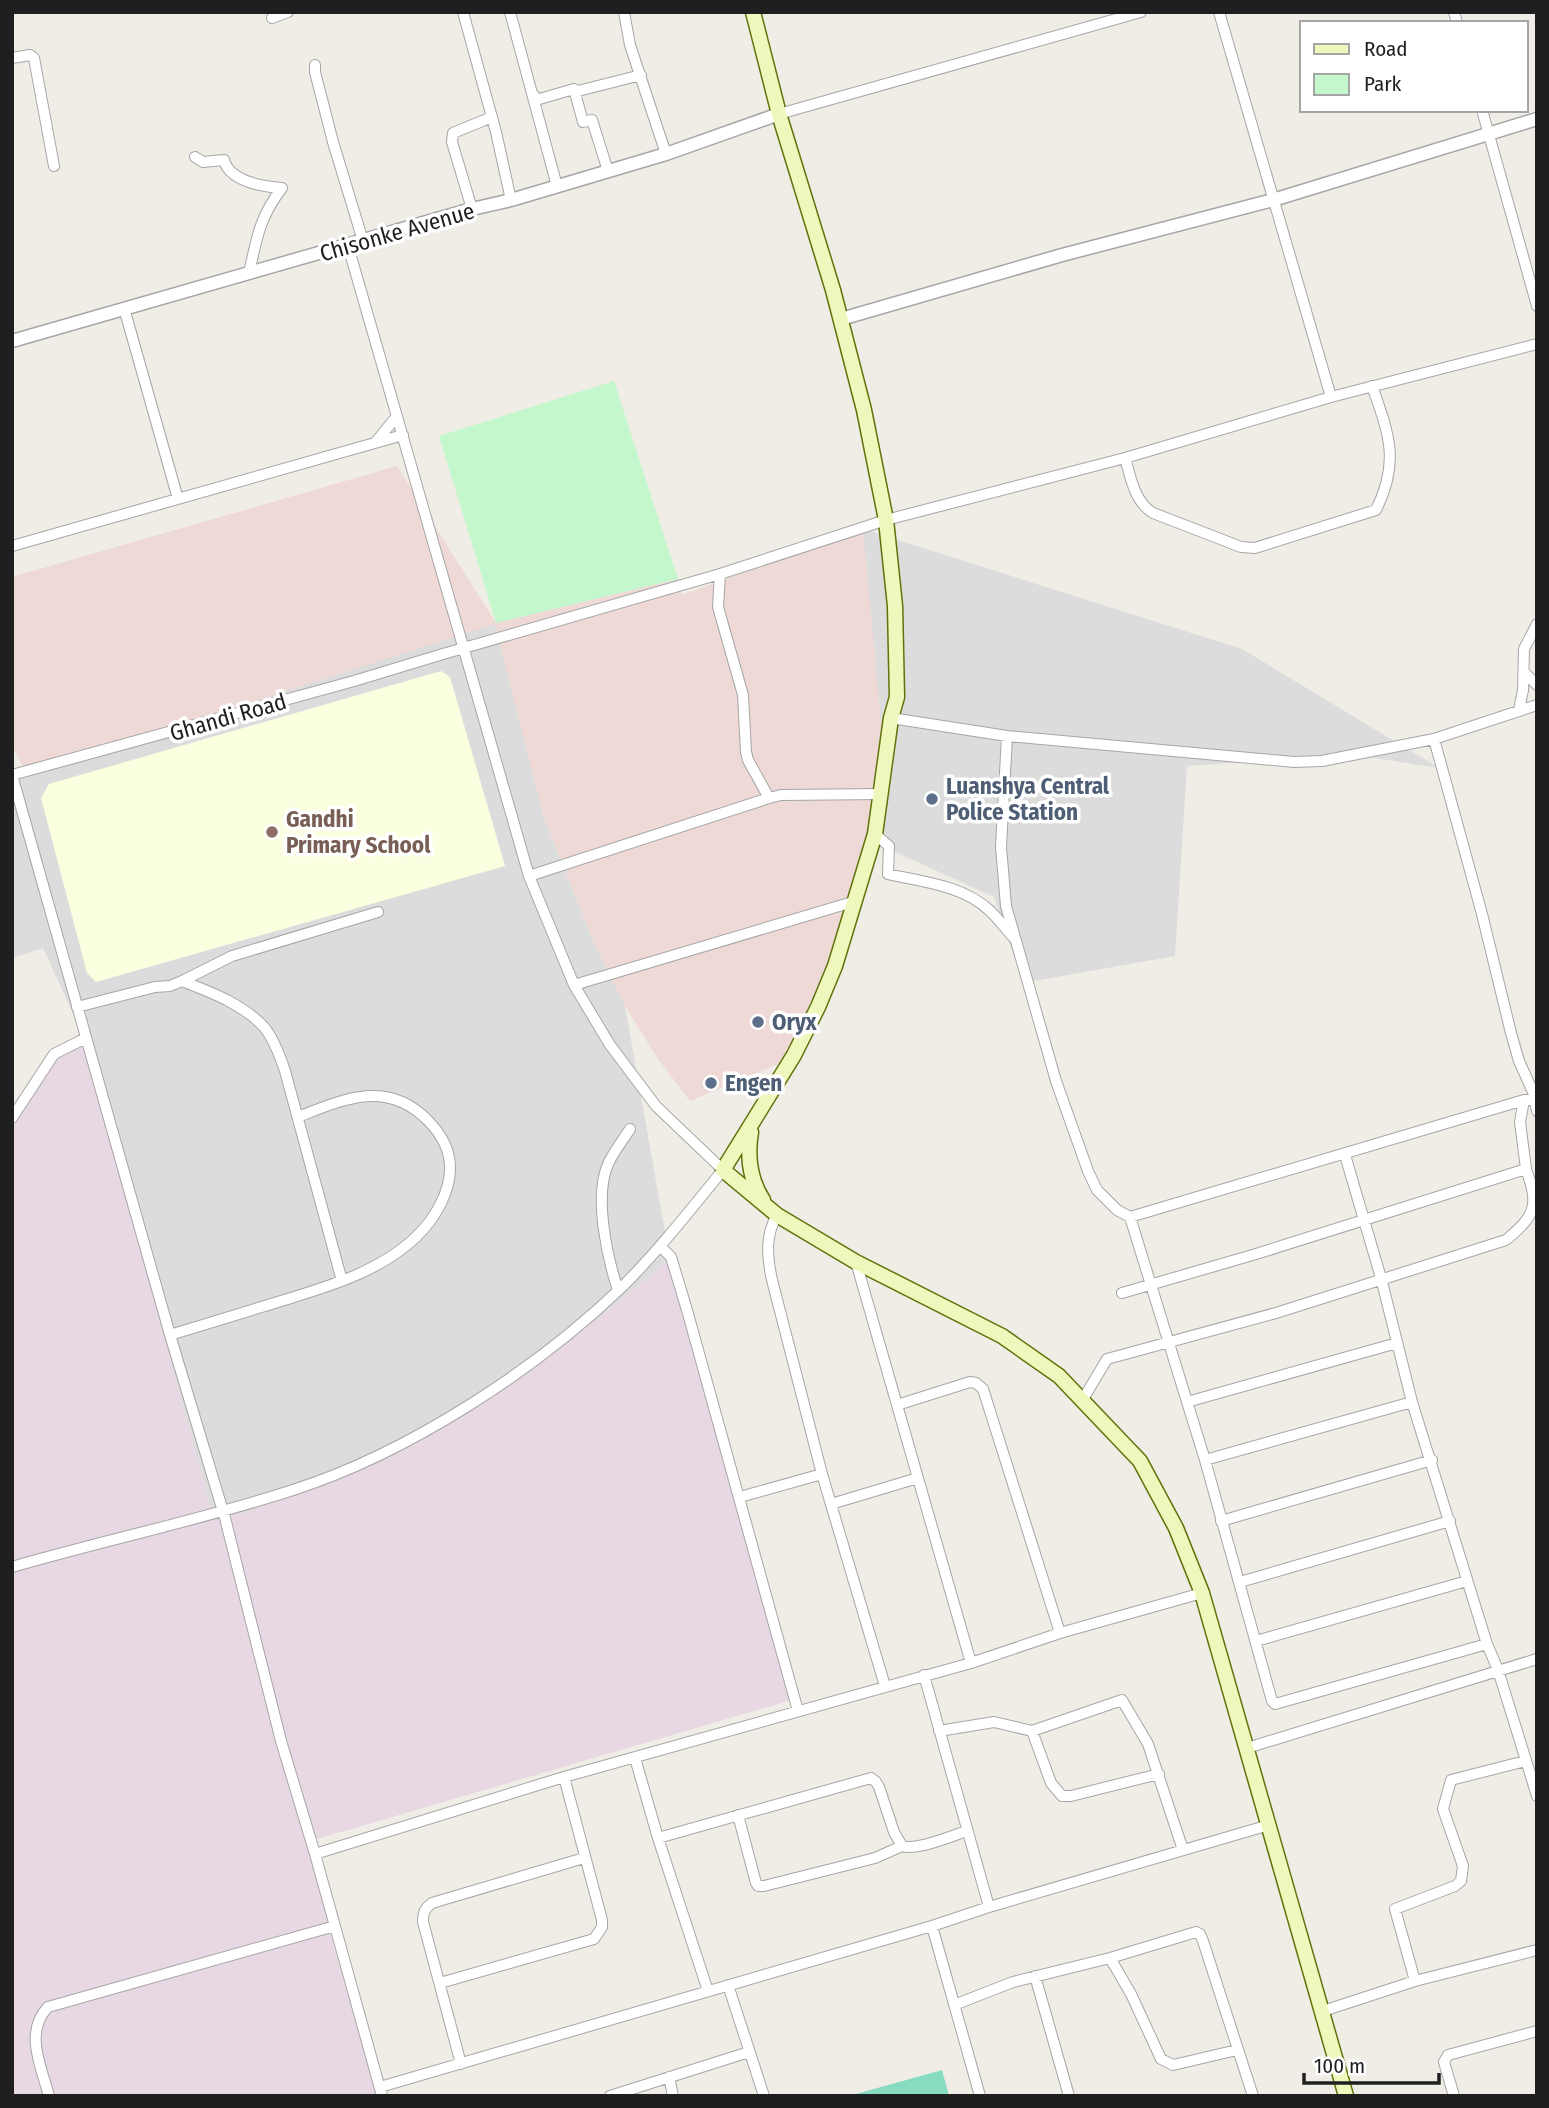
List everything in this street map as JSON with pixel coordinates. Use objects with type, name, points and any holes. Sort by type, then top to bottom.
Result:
[{"type":"main road","points":[[753,12],[779,114],[841,319],[864,410],[886,520],[897,653],[897,697],[891,718],[875,834],[835,966],[794,1055],[723,1170],[775,1213],[856,1262],[1002,1336],[1059,1376],[1140,1461],[1177,1528],[1202,1593],[1346,2096]]},
{"type":"main road","points":[[753,1124],[749,1147],[751,1170],[758,1192],[775,1213]]},
{"type":"street","points":[[272,18],[288,12]]},
{"type":"street","points":[[463,12],[492,117],[511,200]]},
{"type":"street","points":[[510,12],[557,186]]},
{"type":"street","points":[[624,12],[630,45],[666,154]]},
{"type":"street","points":[[779,114],[1141,12]]},
{"type":"street","points":[[1219,12],[1331,397]]},
{"type":"street","points":[[12,58],[30,55],[34,58],[54,166]]},
{"type":"street","points":[[315,65],[333,142],[363,241]]},
{"type":"street","points":[[526,72],[536,100],[574,89],[583,122],[592,120],[608,171]]},
{"type":"street","points":[[574,92],[641,75]]},
{"type":"street","points":[[1483,112],[1537,306]]},
{"type":"street","name":"Chisonke Avenue","points":[[12,341],[511,200],[666,154],[779,114]]},
{"type":"street","points":[[472,209],[452,142],[453,133],[492,117]]},
{"type":"street","points":[[841,319],[1273,200],[1537,119]]},
{"type":"street","points":[[195,157],[203,162],[223,160],[230,172],[266,187],[282,188],[268,206],[260,223],[249,274]]},
{"type":"street","points":[[12,1567],[294,1490],[376,1456],[411,1438],[514,1375],[571,1332],[618,1290],[660,1246],[723,1170],[656,1106],[610,1045],[574,985],[529,876],[348,246]]},
{"type":"street","points":[[124,308],[178,499]]},
{"type":"street","name":"Ghandi Road","points":[[12,775],[242,713],[720,574],[886,520],[1125,458],[1371,386],[1537,344]]},
{"type":"street","points":[[1125,458],[1139,500],[1153,513],[1241,547],[1255,548],[1376,510],[1388,487],[1392,452],[1371,386]]},
{"type":"street","points":[[374,443],[397,416]]},
{"type":"street","points":[[12,547],[288,470],[402,435]]},
{"type":"street","points":[[720,574],[718,607],[743,695],[746,752],[769,798]]},
{"type":"street","points":[[1519,710],[1523,690],[1524,649],[1537,624]]},
{"type":"street","points":[[1524,672],[1537,685]]},
{"type":"street","points":[[891,718],[1007,736],[1294,762],[1322,761],[1434,739],[1537,705]]},
{"type":"street","points":[[1007,736],[1001,866],[1006,906],[1056,1081],[1088,1171],[1097,1190],[1117,1210],[1130,1217],[1533,1103]]},
{"type":"street","points":[[1434,739],[1511,1032],[1533,1103]]},
{"type":"street","points":[[12,775],[222,1510],[281,1741],[381,2092],[461,2064],[1269,1825]]},
{"type":"street","points":[[529,876],[781,795],[882,794]]},
{"type":"street","points":[[875,834],[889,846],[888,874],[968,895],[988,908],[1017,941]]},
{"type":"street","points":[[574,985],[856,901]]},
{"type":"street","points":[[77,1007],[170,986],[232,956],[379,912]]},
{"type":"street","points":[[182,981],[244,1009],[265,1028],[277,1049],[342,1281]]},
{"type":"street","points":[[12,1118],[54,1054],[86,1038]]},
{"type":"street","points":[[170,1335],[342,1281],[375,1266],[397,1252],[426,1227],[446,1191],[450,1166],[445,1146],[432,1125],[417,1110],[383,1096],[357,1098],[298,1117]]},
{"type":"street","points":[[1082,1401],[1107,1359],[1276,1312],[1506,1240],[1526,1223],[1534,1208],[1535,1194],[1526,1169],[1520,1122],[1533,1103]]},
{"type":"street","points":[[618,1290],[610,1267],[600,1210],[608,1163],[630,1129]]},
{"type":"street","points":[[1345,1155],[1365,1219],[1412,1402],[1537,1796]]},
{"type":"street","points":[[1122,1293],[1526,1169]]},
{"type":"street","points":[[775,1213],[769,1232],[768,1261],[822,1474],[885,1686]]},
{"type":"street","points":[[1130,1217],[1205,1460],[1272,1701],[1275,1704],[1487,1644]]},
{"type":"street","points":[[660,1246],[672,1261],[798,1712]]},
{"type":"street","points":[[856,1262],[971,1662]]},
{"type":"street","points":[[1187,1402],[1396,1343]]},
{"type":"street","points":[[897,1405],[970,1382],[983,1389],[1060,1633]]},
{"type":"street","points":[[1205,1460],[1412,1402]]},
{"type":"street","points":[[1221,1521],[1432,1460]]},
{"type":"street","points":[[740,1497],[822,1474]]},
{"type":"street","points":[[831,1504],[918,1478]]},
{"type":"street","points":[[1240,1581],[1450,1521]]},
{"type":"street","points":[[1256,1641],[1467,1581]]},
{"type":"street","points":[[315,1854],[564,1777],[798,1712],[1202,1593]]},
{"type":"street","points":[[1247,1748],[1537,1659]]},
{"type":"street","points":[[924,1675],[989,1907]]},
{"type":"street","points":[[939,1731],[994,1722],[1032,1731],[1122,1700],[1144,1735],[1184,1850]]},
{"type":"street","points":[[1032,1731],[1051,1783],[1062,1796],[1159,1774]]},
{"type":"street","points":[[635,1758],[708,1991]]},
{"type":"street","points":[[1415,1981],[1395,1909],[1455,1886],[1461,1881],[1463,1866],[1443,1809],[1451,1780],[1525,1761]]},
{"type":"street","points":[[440,1983],[594,1939],[602,1927],[564,1777]]},
{"type":"street","points":[[658,1838],[871,1778],[879,1787],[894,1832],[902,1846]]},
{"type":"street","points":[[738,1815],[758,1886],[874,1858],[902,1846],[917,1846],[967,1831]]},
{"type":"street","points":[[461,2064],[423,1922],[423,1913],[432,1903],[584,1858]]},
{"type":"street","points":[[49,2096],[34,2036],[40,2016],[48,2007],[335,1926]]},
{"type":"street","points":[[932,1926],[980,2096]]},
{"type":"street","points":[[954,2005],[1013,1982],[1110,1958],[1191,1933],[1200,1934],[1252,2096]]},
{"type":"street","points":[[1323,2011],[1415,1981],[1537,1950]]},
{"type":"street","points":[[1110,1958],[1166,2064],[1173,2065],[1237,2050]]},
{"type":"street","points":[[1035,1976],[1069,2096]]},
{"type":"street","points":[[728,1985],[764,2096]]},
{"type":"street","points":[[1454,2096],[1444,2062],[1448,2055],[1537,2031]]},
{"type":"street","points":[[610,2096],[749,2052]]},
{"type":"street","points":[[669,2077],[673,2096]]},
{"type":"shaded area","points":[[397,466],[496,623],[678,579],[682,595],[863,529],[887,787],[843,938],[790,1059],[690,1101],[658,1059],[625,1006],[594,943],[544,818],[495,624],[27,774],[12,746],[12,577]]},
{"type":"shaded area","points":[[863,529],[1242,649],[1439,768],[1355,755],[1187,766],[1175,956],[1023,983],[994,897],[871,841]]},
{"type":"shaded area","points":[[496,623],[544,818],[594,943],[625,1006],[670,1260],[592,1323],[441,1430],[244,1514],[210,1506],[81,1031],[43,948],[12,958],[12,776],[27,774]]},
{"type":"shaded area","name":"Gandhi Primary School","points":[[441,671],[450,677],[505,866],[96,982],[87,973],[41,798],[49,784]]},
{"type":"shaded area","points":[[81,1031],[210,1506],[244,1514],[441,1430],[592,1323],[670,1260],[795,1699],[307,1842],[377,2096],[12,2096],[12,1124],[33,1084]]},
{"type":"green space","points":[[614,381],[678,579],[496,623],[439,436]]},
{"type":"green space","points":[[942,2070],[949,2096],[849,2096]]},
{"type":"place","name":"Luanshya Central Police Station","points":[[932,799]]},
{"type":"place","name":"Gandhi Primary School","points":[[272,832]]},
{"type":"place","name":"Oryx","points":[[758,1022]]},
{"type":"place","name":"Engen","points":[[711,1083]]}]
